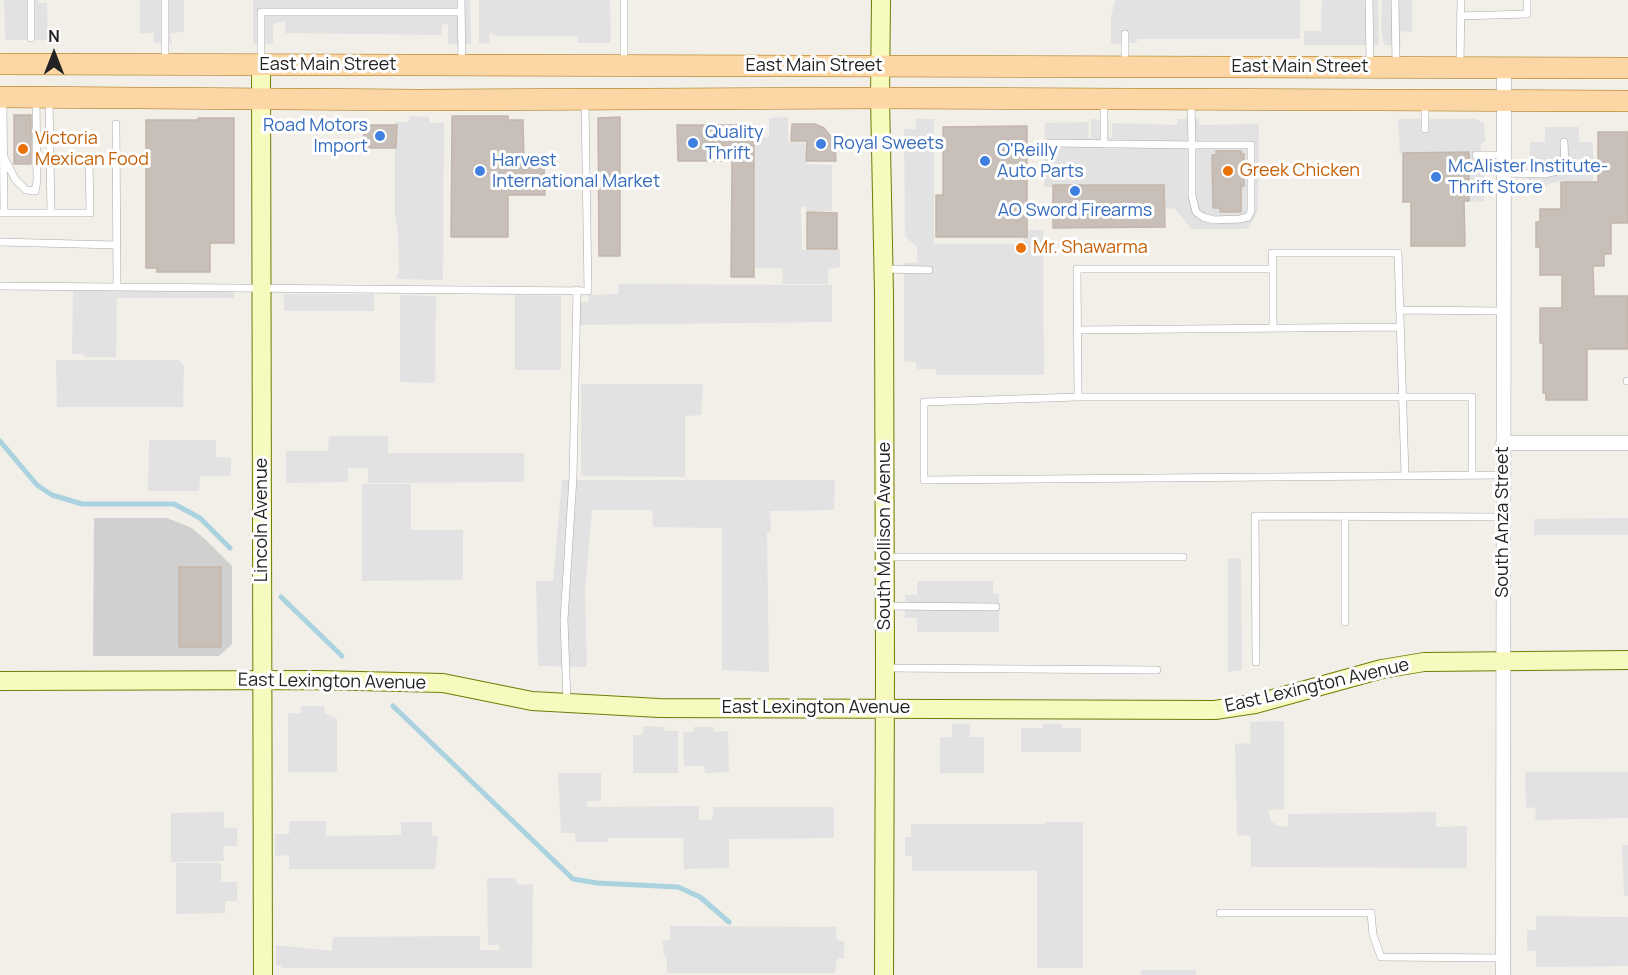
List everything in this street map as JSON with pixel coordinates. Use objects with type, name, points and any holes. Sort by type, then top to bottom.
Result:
[{"type":"main road","name":"East Main Street","points":[[0,64],[1628,68]]},
{"type":"main road","points":[[462,65],[462,100]]},
{"type":"main road","name":"East Main Street","points":[[2,97],[462,100],[880,98],[1628,101]]},
{"type":"street","name":"South Mollison Avenue","points":[[881,0],[885,557],[884,975]]},
{"type":"street","name":"Lincoln Avenue","points":[[261,64],[263,975]]},
{"type":"street","name":"South Anza Street","points":[[1503,975],[1504,69]]},
{"type":"street","points":[[1503,443],[1628,443]]},
{"type":"street","name":"East Lexington Avenue","points":[[0,681],[261,680],[443,683],[532,701],[659,708],[1215,710],[1255,704],[1382,669],[1424,662],[1628,660]]},
{"type":"lane","points":[[31,0],[31,38]]},
{"type":"lane","points":[[165,0],[165,64]]},
{"type":"lane","points":[[461,0],[462,65]]},
{"type":"lane","points":[[624,0],[624,66]]},
{"type":"lane","points":[[1369,0],[1370,67]]},
{"type":"lane","points":[[1395,0],[1396,67]]},
{"type":"lane","points":[[1460,67],[1461,0]]},
{"type":"lane","points":[[1460,16],[1527,14],[1527,0]]},
{"type":"lane","points":[[261,64],[261,12],[461,12]]},
{"type":"lane","points":[[1125,34],[1125,66]]},
{"type":"lane","points":[[2,97],[4,157],[2,213],[90,213],[89,159]]},
{"type":"lane","points":[[4,157],[15,179],[26,190],[35,190],[42,98]]},
{"type":"lane","points":[[42,98],[51,213]]},
{"type":"lane","points":[[0,286],[588,291],[585,99]]},
{"type":"lane","points":[[1104,99],[1104,144]]},
{"type":"lane","points":[[1050,143],[1192,145],[1251,145],[1251,211],[1248,216],[1214,220],[1196,212],[1192,196],[1192,145],[1191,99]]},
{"type":"lane","points":[[1425,100],[1425,129]]},
{"type":"lane","points":[[116,124],[117,286]]},
{"type":"lane","points":[[1503,173],[1545,174],[1565,169],[1564,142]]},
{"type":"lane","points":[[1476,155],[1503,155]]},
{"type":"lane","points":[[0,243],[116,245]]},
{"type":"lane","points":[[1273,328],[1272,253],[1398,253],[1405,475]]},
{"type":"lane","points":[[883,269],[929,270]]},
{"type":"lane","points":[[1078,397],[1077,269],[1273,269]]},
{"type":"lane","points":[[567,703],[564,620],[573,477],[577,290]]},
{"type":"lane","points":[[1399,310],[1503,311]]},
{"type":"lane","points":[[1078,330],[1399,327]]},
{"type":"lane","points":[[1472,475],[1472,397],[1274,399],[1078,397],[924,402],[924,480],[1503,475]]},
{"type":"lane","points":[[1256,662],[1255,516],[1503,517]]},
{"type":"lane","points":[[1345,517],[1346,622]]},
{"type":"lane","points":[[885,557],[1183,557]]},
{"type":"lane","points":[[885,606],[996,607]]},
{"type":"lane","points":[[885,668],[1157,670]]},
{"type":"lane","points":[[1220,914],[1371,914],[1373,935],[1381,957],[1503,958]]},
{"type":"shaded area","points":[[4,0],[38,0],[38,3],[47,3],[48,40],[5,40]]},
{"type":"shaded area","points":[[140,0],[184,0],[184,32],[171,33],[172,44],[154,43],[154,33],[140,33]]},
{"type":"shaded area","points":[[253,0],[470,0],[471,44],[448,44],[448,25],[446,23],[442,25],[441,35],[285,33],[286,21],[275,23],[273,26],[273,44],[253,44]]},
{"type":"shaded area","points":[[479,0],[610,0],[611,43],[578,43],[577,36],[497,36],[491,32],[489,34],[490,44],[479,43]]},
{"type":"shaded area","points":[[1115,0],[1300,0],[1300,39],[1138,39],[1136,43],[1111,44],[1111,18]]},
{"type":"shaded area","points":[[1322,0],[1378,0],[1379,45],[1304,45],[1304,31],[1321,31]]},
{"type":"shaded area","points":[[1382,0],[1412,0],[1412,32],[1399,31],[1401,46],[1384,45],[1381,27]]},
{"type":"shaded area","points":[[409,116],[429,117],[429,123],[444,123],[443,280],[396,279],[399,271],[395,215],[395,122],[409,122]]},
{"type":"shaded area","points":[[788,117],[788,142],[805,143],[806,164],[832,165],[832,211],[806,211],[806,207],[801,207],[802,250],[840,249],[840,267],[828,269],[828,284],[783,284],[782,268],[755,268],[755,137],[769,137],[769,118]]},
{"type":"shaded area","points":[[916,119],[934,119],[934,244],[1023,244],[1024,230],[1043,230],[1044,375],[936,375],[936,369],[917,369],[916,362],[904,361],[904,263],[917,263],[917,247],[905,236],[904,129],[916,129]]},
{"type":"shaded area","points":[[1091,119],[1109,120],[1109,138],[1112,137],[1112,123],[1177,125],[1178,119],[1199,119],[1199,125],[1259,124],[1258,210],[1253,221],[1246,229],[1192,229],[1175,209],[1163,208],[1162,187],[1044,187],[1045,123],[1089,122],[1088,137],[1091,138]]},
{"type":"shaded area","points":[[1398,119],[1475,119],[1484,123],[1485,142],[1481,143],[1481,163],[1485,166],[1484,201],[1466,202],[1466,155],[1400,154]]},
{"type":"shaded area","points":[[1545,127],[1579,127],[1579,142],[1593,142],[1593,184],[1566,184],[1563,180],[1545,185],[1528,184],[1528,167],[1544,167],[1546,163],[1530,162],[1530,142],[1545,142]]},
{"type":"shaded area","points":[[619,284],[832,285],[832,322],[580,325],[580,302],[588,302],[589,295],[618,294]]},
{"type":"shaded area","points":[[234,290],[234,298],[117,298],[116,357],[84,357],[84,354],[72,354],[73,291]]},
{"type":"shaded area","points":[[284,294],[374,294],[374,311],[284,311]]},
{"type":"shaded area","points":[[400,295],[436,296],[435,383],[400,382]]},
{"type":"shaded area","points":[[515,295],[561,296],[561,370],[515,370]]},
{"type":"shaded area","points":[[56,360],[179,360],[184,366],[183,407],[57,407]]},
{"type":"shaded area","points":[[581,384],[703,384],[701,415],[685,416],[685,477],[581,476]]},
{"type":"shaded area","points":[[329,436],[388,436],[388,453],[524,453],[524,482],[368,483],[368,468],[348,468],[348,482],[286,483],[286,451],[328,451]]},
{"type":"shaded area","points":[[149,440],[216,440],[216,457],[231,458],[231,476],[200,476],[199,491],[148,491]]},
{"type":"shaded area","points":[[562,480],[835,480],[834,510],[770,511],[771,531],[767,532],[769,672],[722,670],[722,528],[653,527],[652,510],[592,510],[585,590],[587,667],[538,666],[536,581],[553,581]]},
{"type":"shaded area","points":[[362,484],[411,484],[411,530],[463,530],[463,580],[362,581]]},
{"type":"shaded area","points":[[94,518],[167,518],[192,528],[206,540],[232,566],[232,644],[219,656],[93,656]]},
{"type":"shaded area","points":[[1628,518],[1628,535],[1534,535],[1534,519]]},
{"type":"shaded area","points":[[1241,558],[1242,670],[1228,672],[1228,559]]},
{"type":"shaded area","points":[[917,581],[993,581],[993,593],[999,594],[999,632],[917,632],[917,618],[905,618],[905,595],[917,595]]},
{"type":"shaded area","points":[[301,706],[324,706],[325,713],[337,719],[337,772],[288,772],[288,713],[301,713]]},
{"type":"shaded area","points":[[1284,721],[1284,809],[1268,810],[1271,821],[1276,825],[1288,827],[1288,814],[1436,812],[1436,827],[1467,826],[1467,868],[1251,867],[1251,836],[1237,835],[1235,744],[1251,743],[1250,722]]},
{"type":"shaded area","points":[[952,724],[970,724],[970,737],[984,737],[984,773],[940,773],[940,737],[952,737]]},
{"type":"shaded area","points":[[1043,724],[1062,724],[1062,728],[1081,728],[1081,752],[1021,752],[1021,728],[1043,728]]},
{"type":"shaded area","points":[[643,726],[664,727],[665,731],[678,731],[678,773],[633,773],[633,735],[643,735]]},
{"type":"shaded area","points":[[694,727],[713,727],[714,732],[728,731],[729,772],[705,773],[704,766],[684,766],[683,732],[693,732]]},
{"type":"shaded area","points":[[1525,772],[1628,772],[1628,818],[1535,820],[1536,808],[1526,807]]},
{"type":"shaded area","points":[[558,773],[601,773],[601,801],[587,801],[587,807],[699,806],[699,820],[712,820],[714,807],[834,807],[834,838],[729,839],[729,868],[684,869],[683,838],[608,838],[607,842],[576,842],[575,833],[561,833]]},
{"type":"shaded area","points":[[224,812],[224,828],[237,828],[237,846],[223,846],[224,861],[171,862],[171,813]]},
{"type":"shaded area","points":[[290,821],[326,821],[326,836],[401,835],[401,822],[432,822],[432,836],[438,837],[435,869],[289,869],[289,855],[275,856],[275,834],[289,834]]},
{"type":"shaded area","points":[[1046,822],[1083,822],[1083,968],[1037,968],[1037,871],[912,871],[912,856],[905,856],[905,837],[911,837],[911,824],[1045,824]]},
{"type":"shaded area","points":[[1622,845],[1628,845],[1628,896],[1624,896]]},
{"type":"shaded area","points":[[176,863],[221,863],[221,882],[237,882],[237,901],[225,901],[225,913],[176,914]]},
{"type":"shaded area","points":[[487,878],[516,878],[517,885],[533,884],[532,968],[282,968],[276,965],[276,945],[332,951],[333,937],[480,936],[480,950],[500,950],[499,945],[488,945]]},
{"type":"shaded area","points":[[1536,916],[1628,917],[1628,966],[1536,967],[1536,951],[1527,951],[1527,930],[1536,930]]},
{"type":"shaded area","points":[[670,926],[836,927],[836,938],[844,941],[844,959],[839,958],[836,962],[835,973],[667,973],[667,958],[662,941],[670,940]]},
{"type":"shaded area","points":[[1141,970],[1196,970],[1196,975],[1141,975]]},
{"type":"building","name":"Victoria Mexican Food","points":[[14,115],[31,115],[31,164],[14,164]]},
{"type":"building","name":"Harvest International Market","points":[[452,116],[508,116],[508,120],[523,120],[524,165],[544,166],[545,195],[508,195],[508,237],[451,237]]},
{"type":"building","points":[[620,117],[620,256],[599,256],[598,118]]},
{"type":"building","points":[[198,118],[234,118],[234,243],[210,243],[210,272],[157,272],[157,268],[146,268],[146,120],[198,120]]},
{"type":"building","name":"Royal Sweets","points":[[792,124],[815,124],[824,128],[835,142],[836,161],[806,161],[807,141],[791,141]]},
{"type":"building","name":"Road Motors Import","points":[[364,125],[397,125],[396,148],[363,148]]},
{"type":"building","points":[[677,125],[754,125],[754,277],[731,277],[732,161],[678,161]]},
{"type":"building","name":"O'Reilly Auto Parts","points":[[1027,126],[1027,237],[936,237],[936,195],[943,195],[943,127]]},
{"type":"building","points":[[1598,132],[1628,132],[1628,223],[1611,223],[1611,254],[1604,254],[1604,266],[1593,266],[1594,296],[1628,296],[1628,349],[1587,349],[1587,400],[1546,400],[1546,393],[1543,393],[1540,308],[1562,308],[1562,275],[1540,275],[1540,247],[1536,247],[1536,222],[1540,222],[1540,209],[1561,209],[1561,182],[1598,182]]},
{"type":"building","name":"Greek Chicken","points":[[1216,151],[1241,151],[1241,154],[1244,154],[1241,212],[1220,212],[1220,208],[1213,208],[1212,155],[1216,155]]},
{"type":"building","points":[[1469,152],[1469,201],[1464,201],[1465,246],[1411,246],[1411,202],[1403,202],[1403,153]]},
{"type":"building","points":[[1053,185],[1164,185],[1165,227],[1053,228]]},
{"type":"building","points":[[807,212],[837,213],[837,249],[807,249]]},
{"type":"building","points":[[179,567],[221,567],[221,647],[179,647]]},
{"type":"waterway","points":[[0,441],[37,485],[52,495],[82,504],[174,504],[200,518],[230,548]]},
{"type":"waterway","points":[[281,597],[342,656]]},
{"type":"waterway","points":[[393,706],[573,879],[597,883],[678,887],[700,897],[729,922]]},
{"type":"place","name":"Road Motors Import","points":[[380,136]]},
{"type":"place","name":"Quality Thrift","points":[[693,143]]},
{"type":"place","name":"Royal Sweets","points":[[821,144]]},
{"type":"place","name":"Victoria Mexican Food","points":[[23,149]]},
{"type":"place","name":"O'Reilly Auto Parts","points":[[985,161]]},
{"type":"place","name":"Harvest International Market","points":[[480,171]]},
{"type":"place","name":"Greek Chicken","points":[[1228,171]]},
{"type":"place","name":"McAlister Institute- Thrift Store","points":[[1436,177]]},
{"type":"place","name":"AO Sword Firearms","points":[[1075,191]]},
{"type":"place","name":"Mr. Shawarma","points":[[1021,248]]}]
